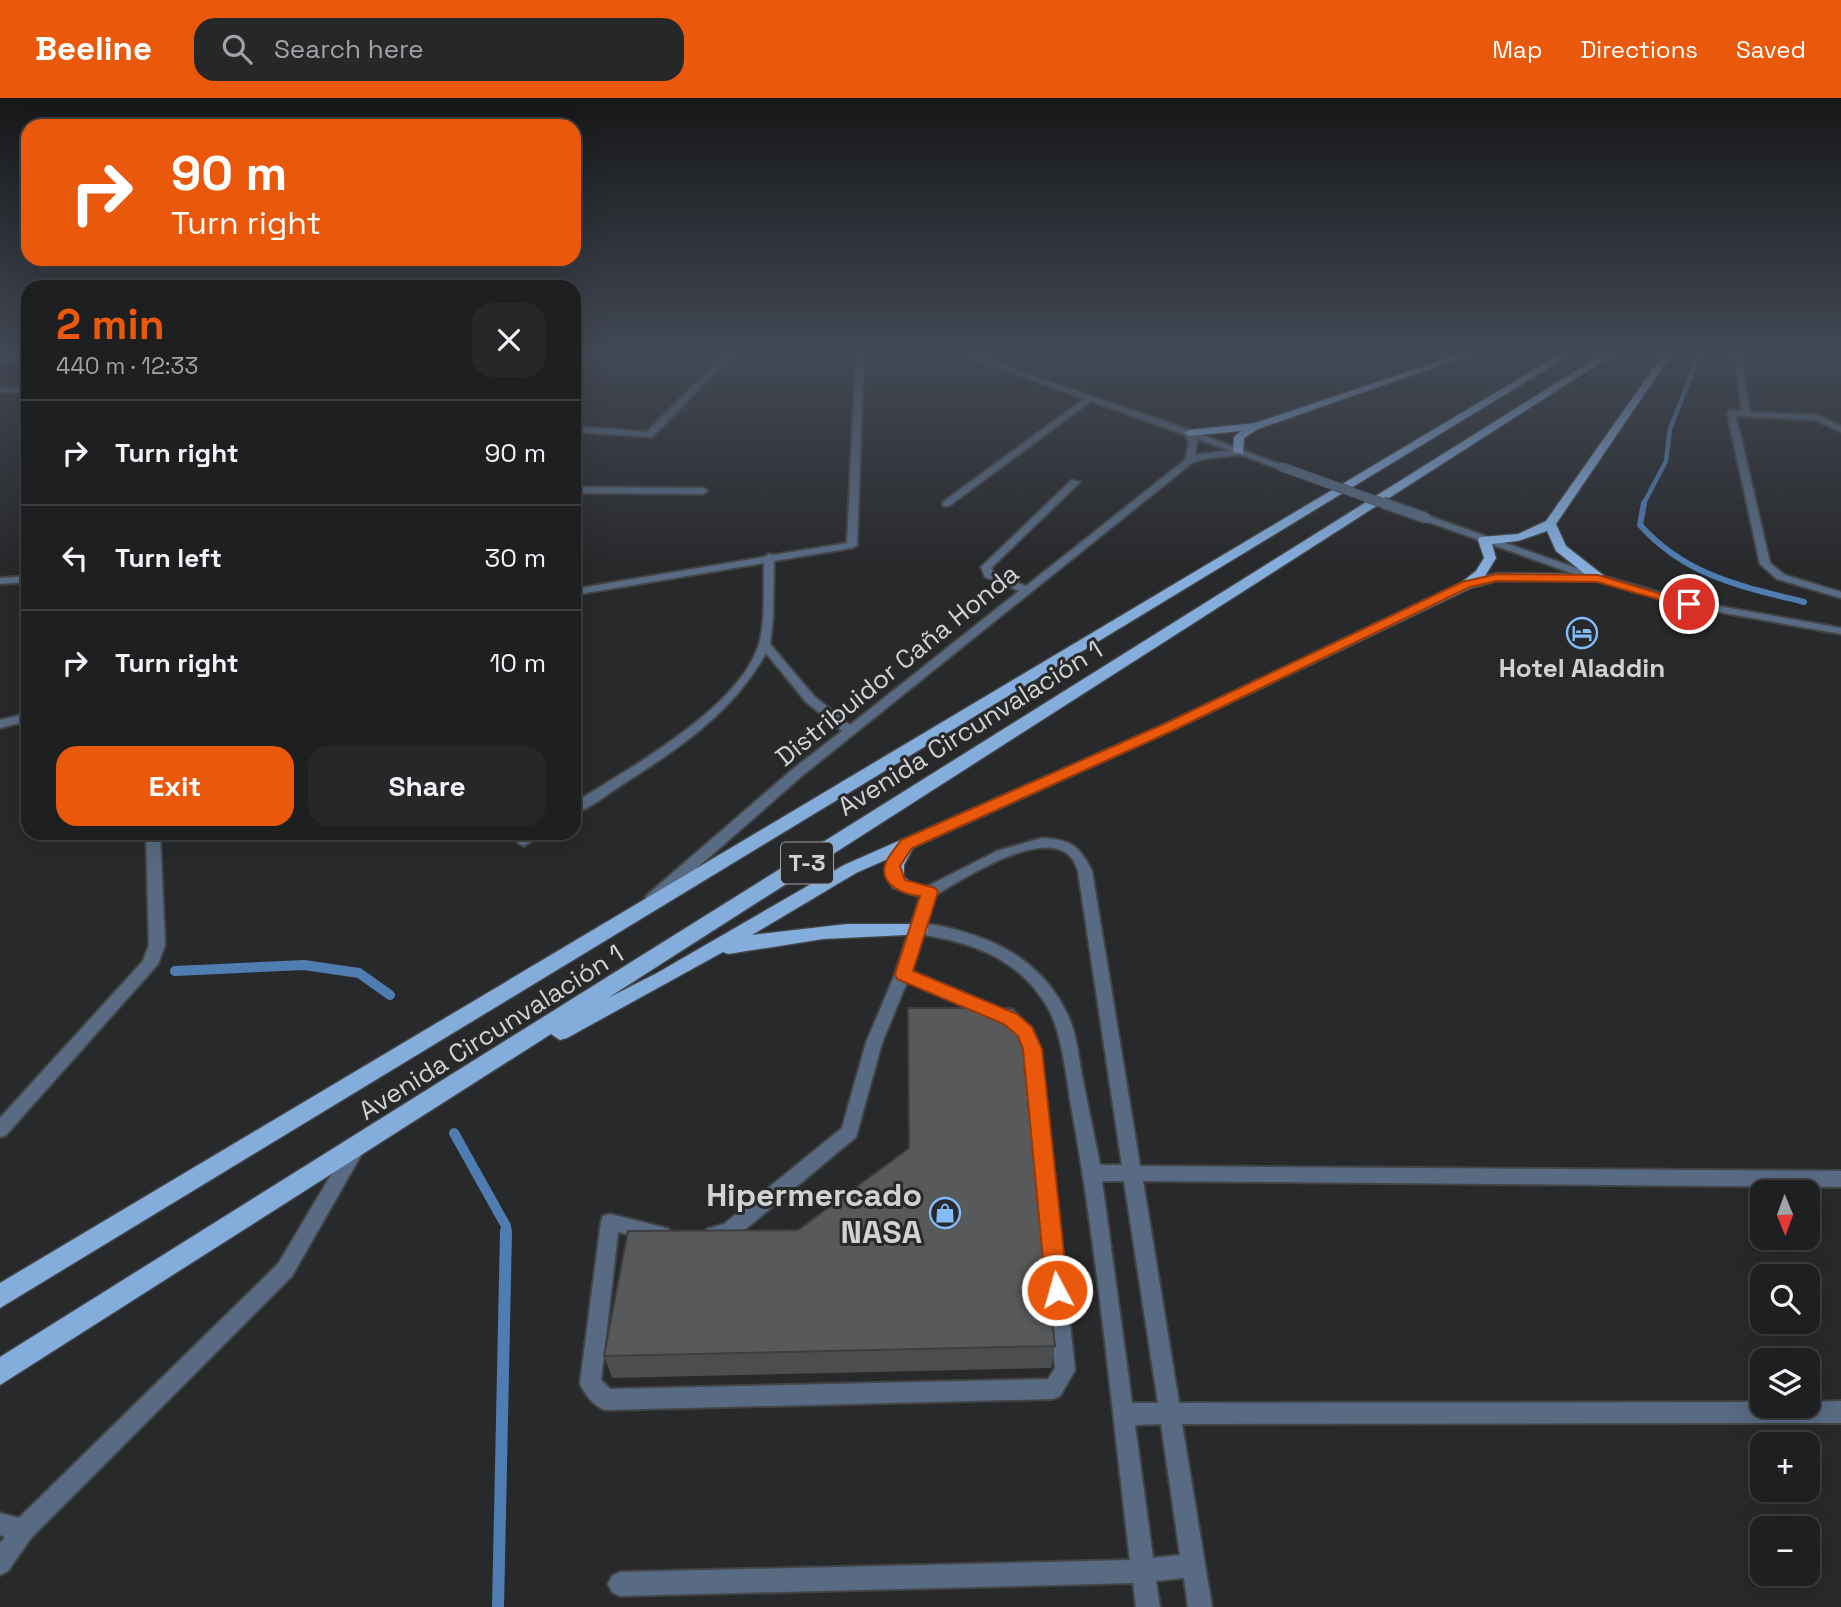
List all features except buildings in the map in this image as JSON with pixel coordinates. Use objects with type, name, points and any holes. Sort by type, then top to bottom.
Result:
[{"type":"main road","points":[[1189,433],[1256,426],[1267,422]]},
{"type":"main road","name":"Avenida Circunvalación 1","points":[[0,1296],[1453,422]]},
{"type":"main road","name":"Avenida Circunvalación 1","points":[[0,1372],[1501,422]]},
{"type":"main road","points":[[1466,585],[1480,573],[1490,558],[1484,540],[1514,540],[1536,534],[1550,524],[1620,422]]},
{"type":"main road","points":[[1239,452],[1239,437],[1256,426]]},
{"type":"main road","points":[[1550,524],[1560,548],[1598,578]]},
{"type":"main road","points":[[462,1082],[664,978],[850,869],[1169,727],[1466,585],[1497,577],[1598,578]]},
{"type":"main road","points":[[907,844],[892,866],[893,875],[899,884],[911,890],[929,892]]},
{"type":"main road","points":[[711,951],[786,934],[833,929],[919,929]]},
{"type":"street","points":[[581,430],[649,435],[662,422]]},
{"type":"street","points":[[581,591],[852,545],[857,422]]},
{"type":"street","points":[[946,504],[1057,422]]},
{"type":"street","points":[[1158,422],[1484,540],[1598,578],[1689,604],[1841,631]]},
{"type":"street","points":[[1733,422],[1765,564],[1781,577],[1841,595]]},
{"type":"street","points":[[1189,433],[1193,442],[1189,461]]},
{"type":"street","name":"Distribuidor Caña Honda","points":[[638,911],[850,731],[1189,461],[1201,456],[1239,452]]},
{"type":"street","points":[[1027,590],[989,575],[986,567],[1075,482]]},
{"type":"street","points":[[581,490],[703,491]]},
{"type":"street","points":[[581,804],[657,754],[723,703],[750,670],[765,645],[769,557]]},
{"type":"street","points":[[0,580],[21,579]]},
{"type":"street","points":[[765,645],[810,699],[850,731]]},
{"type":"street","points":[[0,724],[21,719]]},
{"type":"street","points":[[0,1130],[150,964],[157,945],[153,840]]},
{"type":"street","points":[[699,1238],[729,1231],[850,1132],[874,1043],[904,974],[929,892],[1016,848],[1047,842],[1074,852],[1085,871],[1200,1607]]},
{"type":"street","points":[[919,929],[956,934],[992,948],[1041,981],[1055,1003],[1064,1025],[1092,1172],[1148,1607]]},
{"type":"street","points":[[678,1237],[610,1222],[590,1383],[605,1400],[1053,1389],[1065,1370],[1032,1049],[1026,1032],[1011,1019],[904,974]]},
{"type":"street","points":[[0,1563],[23,1530],[285,1270],[355,1149]]},
{"type":"street","points":[[1092,1172],[1841,1179]]},
{"type":"street","points":[[1123,1414],[1841,1412]]},
{"type":"street","points":[[0,1524],[23,1530]]},
{"type":"street","points":[[620,1584],[1143,1571],[1193,1565]]},
{"type":"waterway","points":[[1644,503],[1666,461],[1673,422]]},
{"type":"waterway","points":[[1644,503],[1640,525],[1658,542],[1695,568],[1736,584],[1804,602]]},
{"type":"waterway","points":[[175,971],[304,965],[359,973],[390,995]]},
{"type":"waterway","points":[[454,1133],[506,1226],[506,1231]]},
{"type":"waterway","points":[[498,1607],[506,1231]]},
{"type":"place","name":"Hotel Aladdin","points":[[1582,633]]},
{"type":"place","name":"Hipermercado NASA","points":[[945,1213]]},
{"type":"route","points":[[1057,1290],[1032,1049],[1026,1032],[1011,1019],[904,974],[929,892],[911,890],[899,884],[893,875],[892,866],[907,844],[1169,727],[1466,585],[1497,577],[1540,575],[1598,578],[1689,604]]}]
